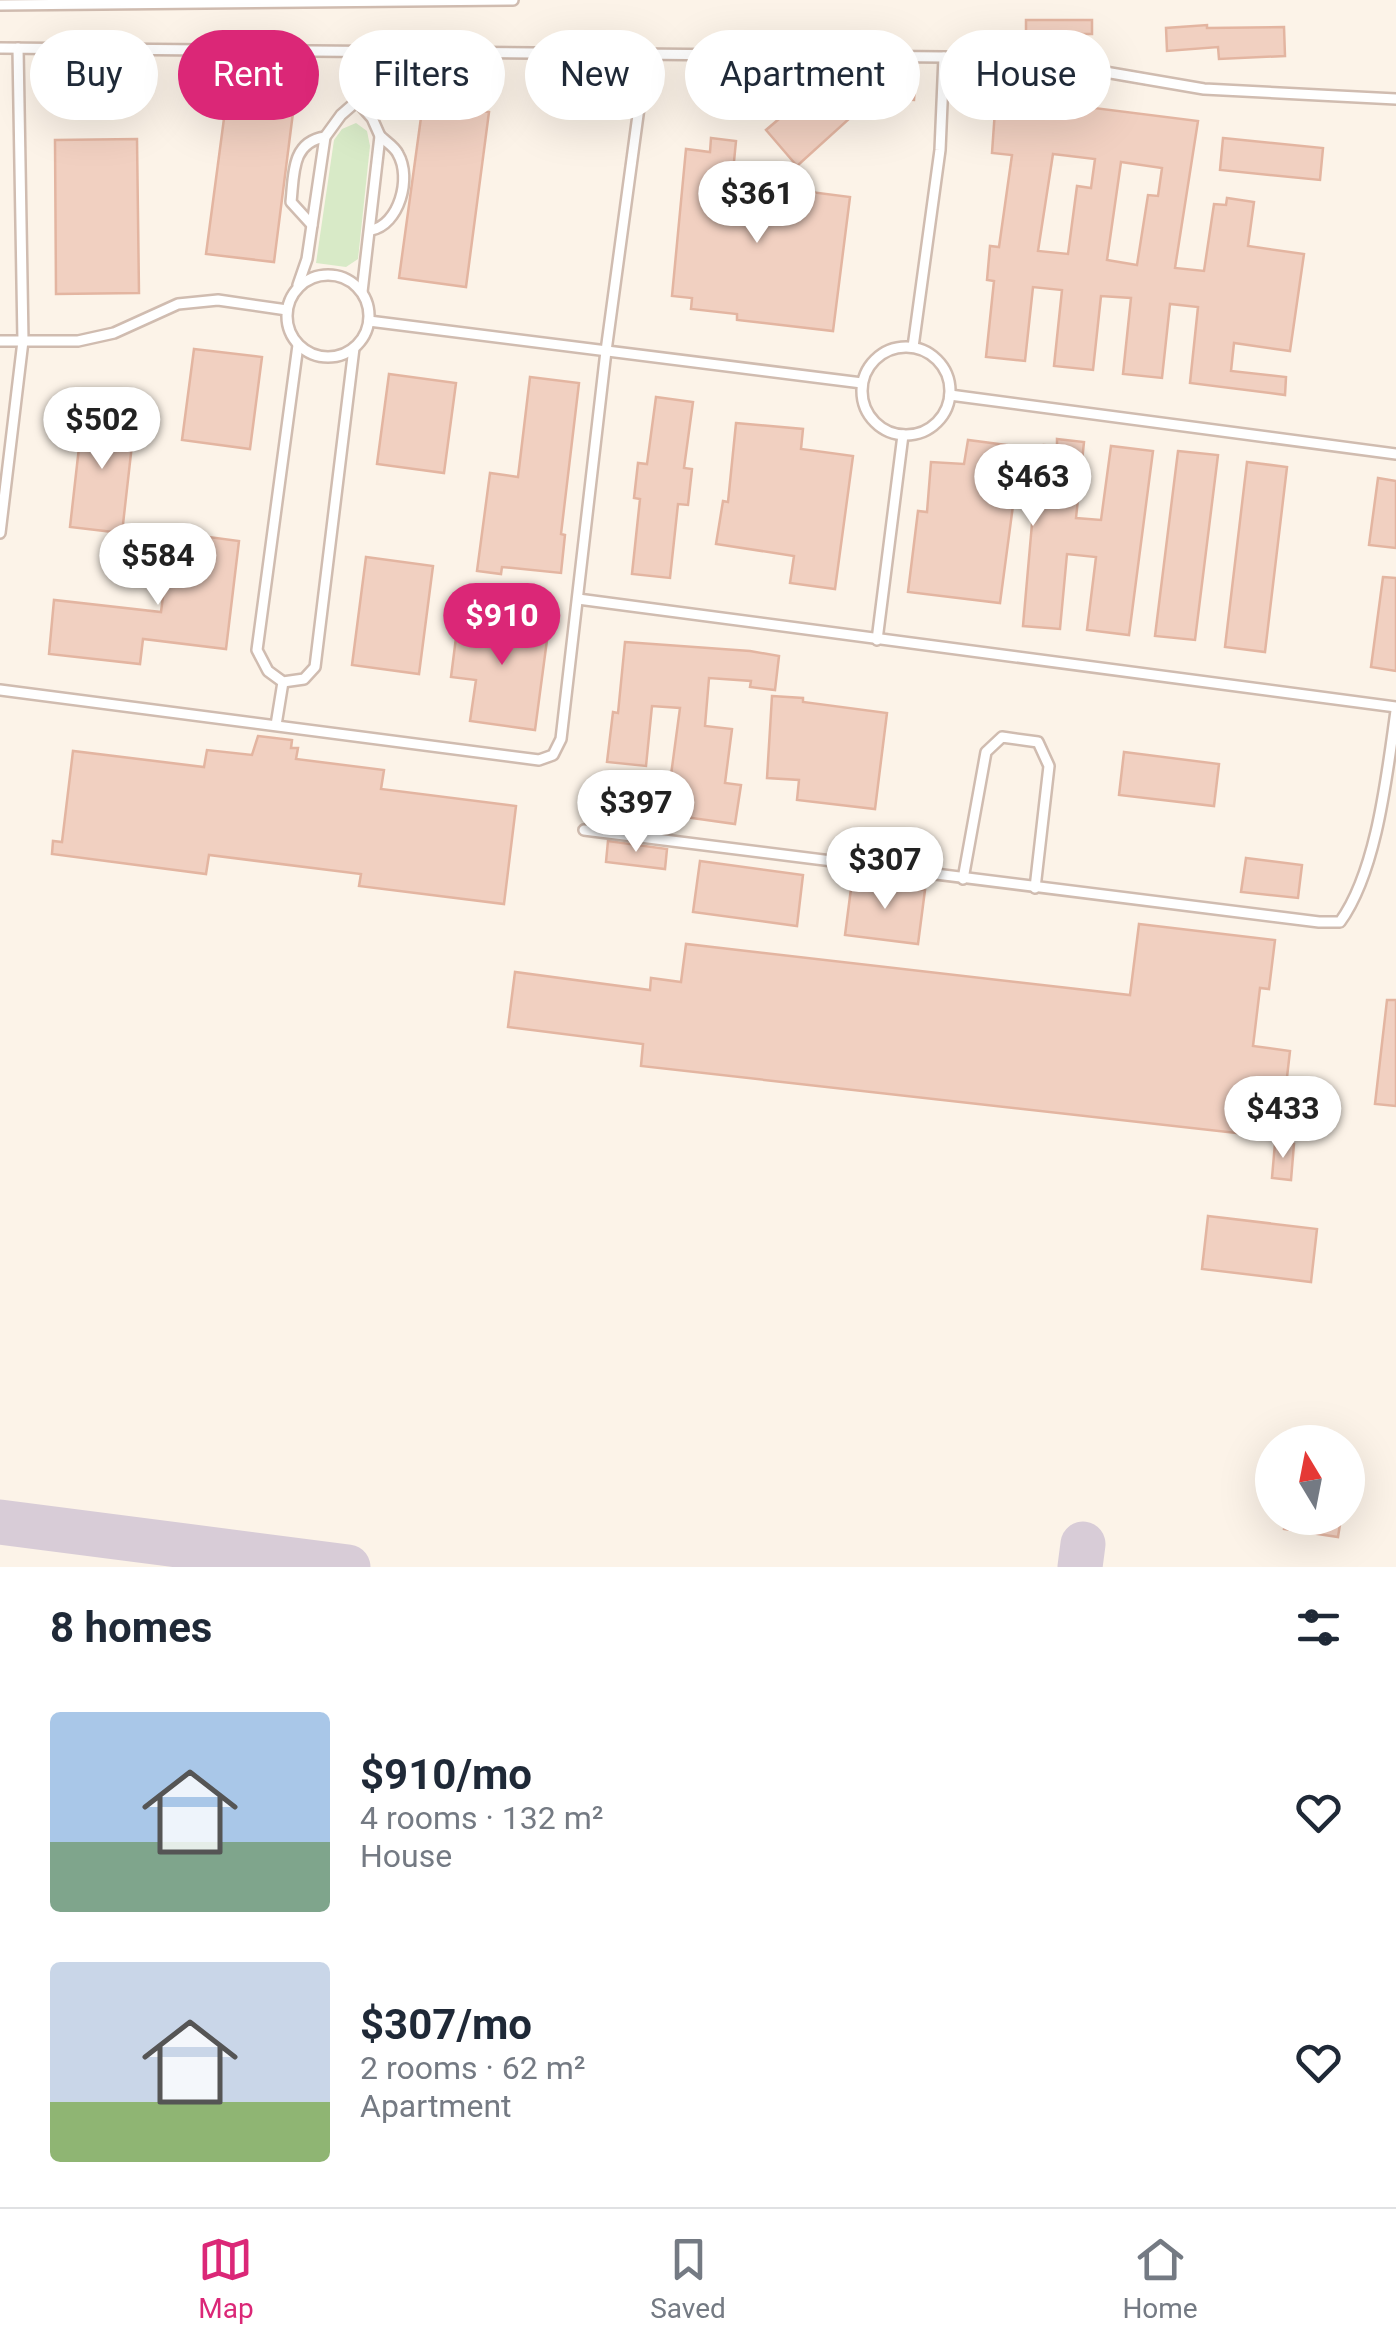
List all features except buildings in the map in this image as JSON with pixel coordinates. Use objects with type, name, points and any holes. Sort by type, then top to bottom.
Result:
[{"type":"lane","points":[[0,5],[513,0]]},
{"type":"lane","points":[[0,48],[339,50]]},
{"type":"lane","points":[[0,533],[23,341],[18,48]]},
{"type":"lane","points":[[665,56],[940,56]]},
{"type":"lane","points":[[1111,74],[1204,89],[1396,99]]},
{"type":"lane","points":[[298,288],[318,276],[331,274],[354,283],[362,292],[369,321],[354,348],[314,667],[304,679],[283,682],[268,671],[256,650],[298,344],[287,322],[287,310],[307,259],[325,137],[339,118]]},
{"type":"lane","points":[[370,120],[399,154],[403,176],[396,214],[382,228],[371,230]]},
{"type":"lane","points":[[0,690],[539,760],[553,755],[561,740],[637,120]]},
{"type":"lane","points":[[913,347],[941,120]]},
{"type":"lane","points":[[362,292],[380,136]]},
{"type":"lane","points":[[312,225],[291,202],[295,162],[300,149],[312,139],[325,137]]},
{"type":"lane","points":[[0,342],[78,341],[114,333],[178,304],[218,300],[287,310]]},
{"type":"lane","points":[[369,321],[862,383]]},
{"type":"lane","points":[[298,344],[320,356],[332,357],[354,348]]},
{"type":"lane","points":[[913,347],[937,359],[945,370],[950,396],[939,420],[929,429],[903,435],[888,432],[876,424],[862,398],[862,383],[866,370],[886,351],[913,347]]},
{"type":"lane","points":[[950,396],[1396,454]]},
{"type":"lane","points":[[877,640],[903,435]]},
{"type":"lane","points":[[578,599],[1396,709],[1382,806],[1353,904],[1340,922],[1034,888],[584,830]]},
{"type":"lane","points":[[276,725],[283,682]]},
{"type":"lane","points":[[963,879],[986,752],[1002,737],[1038,742],[1049,766],[1034,888]]},
{"type":"green space","points":[[356,123],[367,131],[370,146],[358,259],[346,267],[316,263],[334,140],[342,129]]},
{"type":"taxiway","points":[[0,1522],[348,1567]]},
{"type":"taxiway","points":[[1080,1567],[1083,1544]]}]
